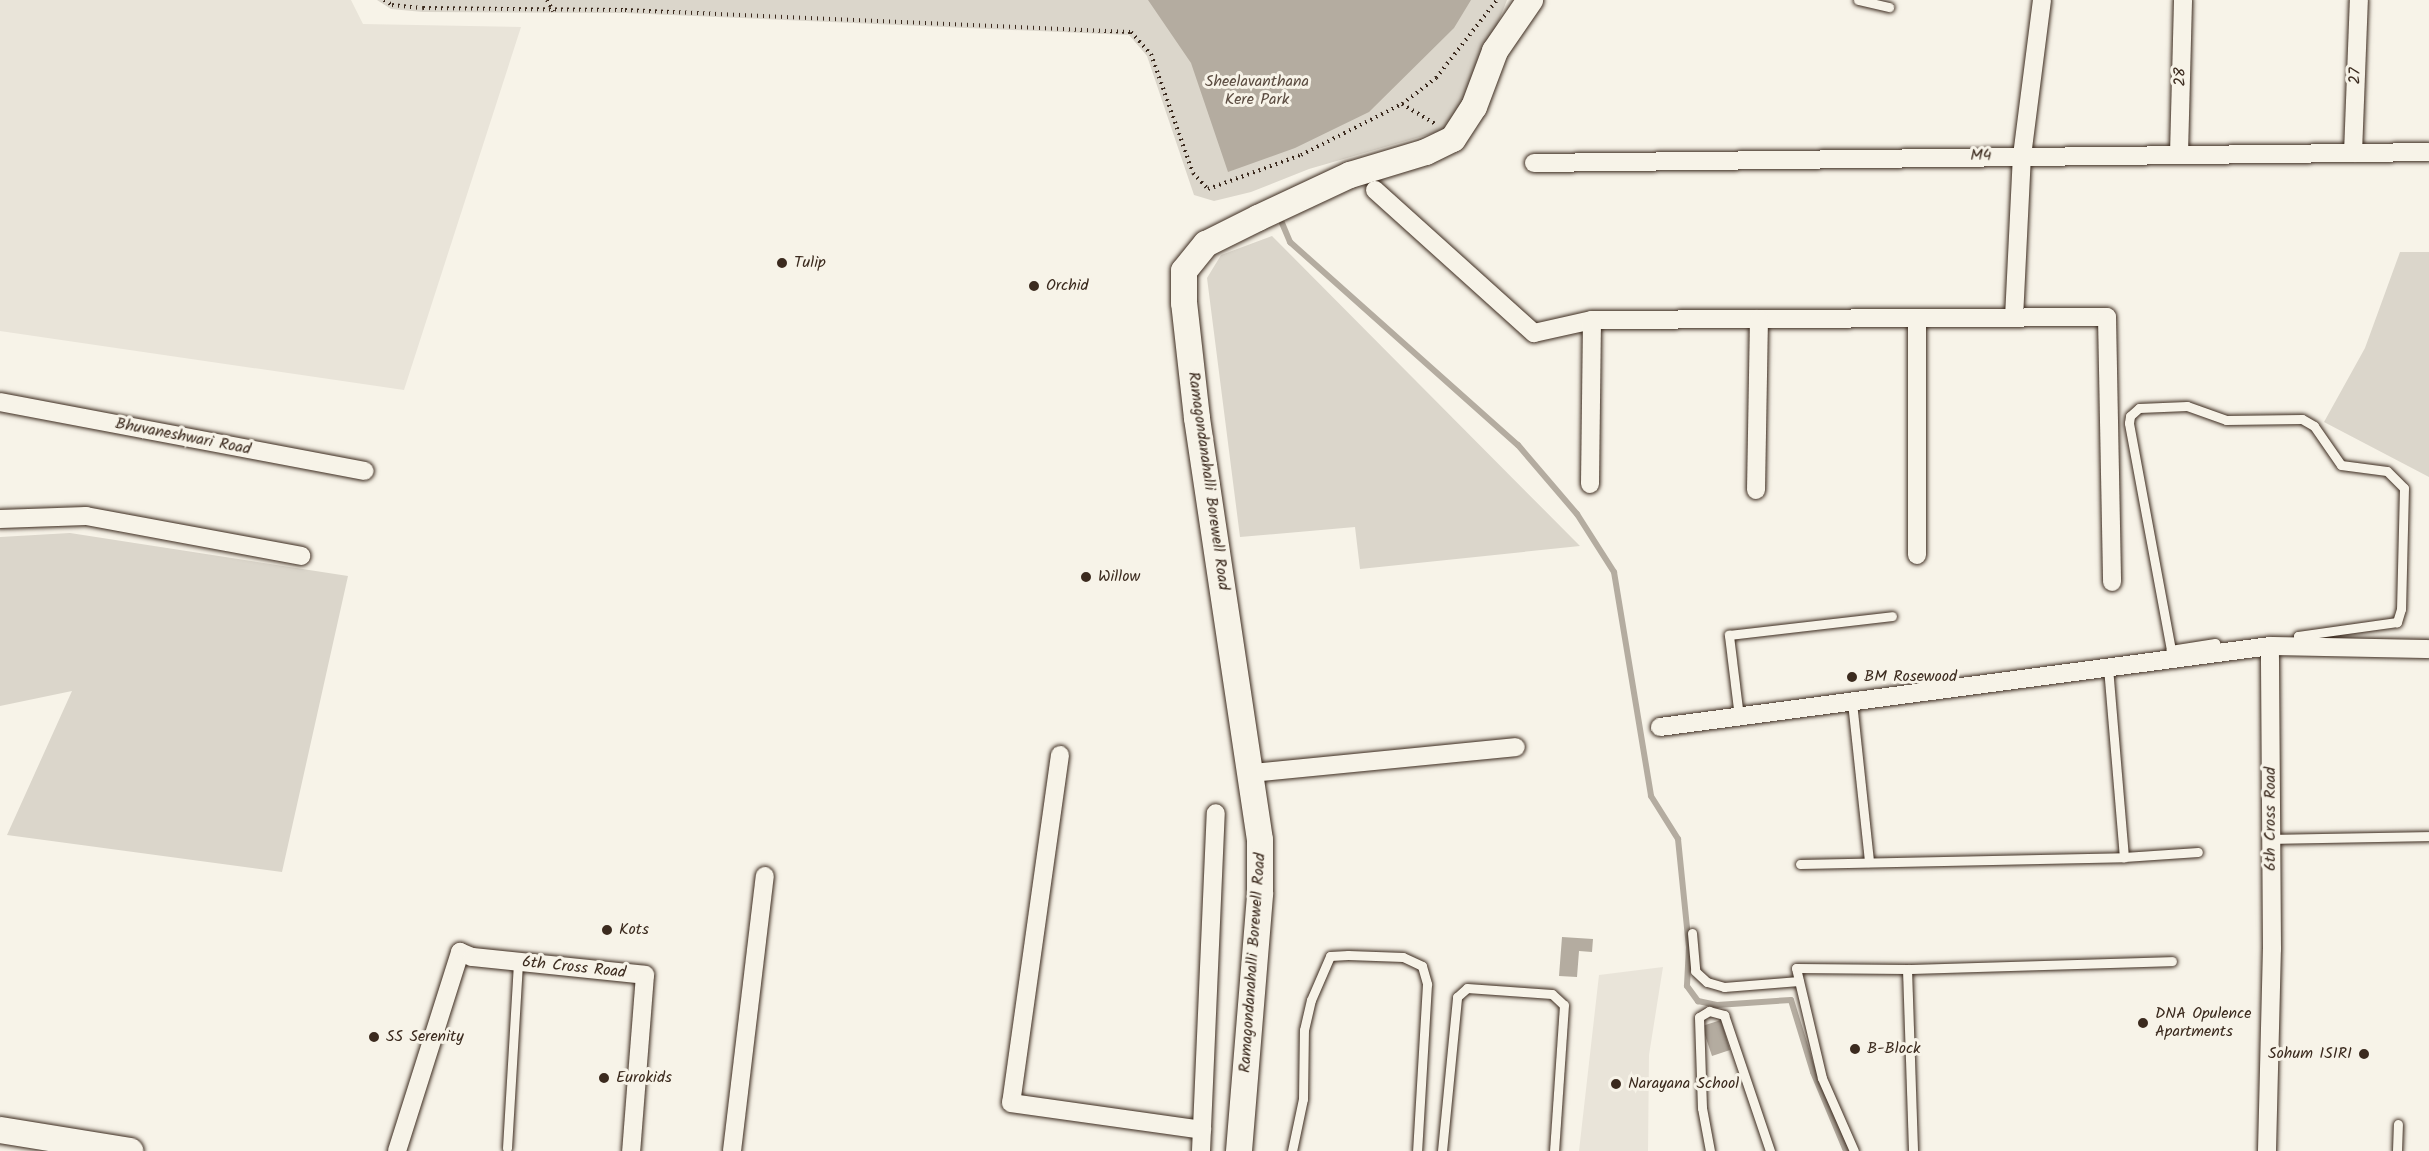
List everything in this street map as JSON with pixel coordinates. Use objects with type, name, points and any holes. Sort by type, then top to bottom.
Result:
[{"type":"street","points":[[1453,140],[1474,107],[1495,51],[1530,0]]},
{"type":"street","points":[[2014,318],[2022,156],[2042,0]]},
{"type":"street","name":"28","points":[[2179,154],[2183,0]]},
{"type":"street","name":"27","points":[[2354,153],[2359,0]]},
{"type":"street","name":"Ramagondanahalli Borewell Road","points":[[1239,1151],[1260,893],[1260,840],[1252,773],[1197,418],[1184,303],[1184,271],[1206,244],[1258,218],[1350,175],[1426,152],[1453,140]]},
{"type":"street","name":"M4","points":[[1534,163],[2429,152]]},
{"type":"street","points":[[1375,190],[1534,333],[1592,320],[2107,317],[2112,582]]},
{"type":"street","points":[[1917,318],[1917,555]]},
{"type":"street","points":[[1756,490],[1759,319]]},
{"type":"street","points":[[1590,484],[1592,320]]},
{"type":"street","name":"Bhuvaneshwari Road","points":[[0,402],[365,471]]},
{"type":"street","points":[[0,519],[86,516],[301,556]]},
{"type":"street","points":[[1660,727],[2270,645],[2429,650]]},
{"type":"street","name":"6th Cross Road","points":[[2267,1151],[2271,839],[2270,645]]},
{"type":"street","points":[[1252,773],[1516,747]]},
{"type":"street","points":[[1060,755],[1011,1103],[1202,1130]]},
{"type":"street","points":[[1201,1151],[1216,813]]},
{"type":"street","points":[[732,1151],[765,876]]},
{"type":"street","name":"6th Cross Road","points":[[398,1151],[460,951],[472,957],[645,975],[631,1151]]},
{"type":"street","points":[[0,1131],[130,1151]]},
{"type":"lane","points":[[1858,0],[1889,7]]},
{"type":"lane","points":[[2220,652],[2215,643],[2171,650],[2129,423],[2130,416],[2139,408],[2187,406],[2226,420],[2302,419],[2314,426],[2341,465],[2387,471],[2404,488],[2401,609],[2397,622],[2298,636],[2299,646]]},
{"type":"lane","points":[[1739,717],[1729,635],[1892,616]]},
{"type":"lane","points":[[2108,667],[2124,857]]},
{"type":"lane","points":[[1852,702],[1869,862]]},
{"type":"lane","points":[[2271,839],[2429,836]]},
{"type":"lane","points":[[1800,864],[2124,857],[2198,852]]},
{"type":"lane","points":[[1692,933],[1695,971],[1707,982],[1724,987],[1799,981]]},
{"type":"lane","points":[[1292,1151],[1303,1099],[1304,1030],[1311,1000],[1330,956],[1348,955],[1403,957],[1422,966],[1427,984],[1418,1151]]},
{"type":"lane","points":[[1854,1151],[1822,1078],[1796,968],[1906,969],[2172,961]]},
{"type":"lane","points":[[507,1148],[518,962]]},
{"type":"lane","points":[[1906,969],[1913,1151]]},
{"type":"lane","points":[[1442,1151],[1457,997],[1467,988],[1552,994],[1564,1005],[1554,1151]]},
{"type":"lane","points":[[1710,1151],[1702,1108],[1699,1017],[1709,1011],[1724,1015],[1770,1151]]},
{"type":"lane","points":[[2397,1151],[2398,1124]]},
{"type":"path","points":[[384,0],[392,5],[423,8],[553,11],[625,9],[1131,32],[1151,54],[1193,173],[1208,189],[1301,155],[1402,104],[1436,78],[1497,0]]},
{"type":"path","points":[[547,0],[553,11]]},
{"type":"path","points":[[1402,104],[1453,140]]},
{"type":"shaded area","points":[[0,0],[351,0],[363,24],[521,27],[404,390],[0,331]]},
{"type":"shaded area","points":[[1148,0],[1471,0],[1454,28],[1369,112],[1295,148],[1228,172],[1191,63]]},
{"type":"shaded area","points":[[1562,937],[1593,939],[1592,952],[1579,951],[1577,977],[1559,976]]},
{"type":"shaded area","name":"Narayana School","points":[[1663,967],[1649,1055],[1648,1151],[1579,1151],[1599,975]]},
{"type":"shaded area","points":[[1721,1020],[1730,1050],[1712,1056],[1702,1026]]},
{"type":"green space","name":"Sheelavanthana Kere Park","points":[[377,0],[1507,0],[1463,110],[1444,130],[1309,169],[1251,192],[1214,201],[1194,195],[1147,56],[1129,35],[625,13],[423,12],[391,9]]},
{"type":"green space","points":[[1272,236],[1580,546],[1360,569],[1355,527],[1240,537],[1207,278],[1221,255]]},
{"type":"green space","points":[[2400,252],[2429,252],[2429,477],[2324,422],[2365,348]]},
{"type":"green space","points":[[70,533],[348,576],[282,872],[7,835],[72,691],[0,706],[0,537]]},
{"type":"waterway","points":[[1282,223],[1290,242],[1518,445],[1577,514],[1614,572],[1651,796],[1678,839],[1689,947],[1687,986],[1698,1001],[1717,1005],[1791,1000],[1813,1072],[1846,1151]]},
{"type":"place","name":"Tulip","points":[[782,263]]},
{"type":"place","name":"Orchid","points":[[1034,286]]},
{"type":"place","name":"Willow","points":[[1086,577]]},
{"type":"place","name":"BM Rosewood","points":[[1852,677]]},
{"type":"place","name":"Kots","points":[[607,930]]},
{"type":"place","name":"DNA Opulence Apartments","points":[[2143,1023]]},
{"type":"place","name":"SS Serenity","points":[[374,1037]]},
{"type":"place","name":"B-Block","points":[[1855,1049]]},
{"type":"place","name":"Sohum ISIRI","points":[[2364,1054]]},
{"type":"place","name":"Eurokids","points":[[604,1078]]},
{"type":"place","name":"Narayana School","points":[[1616,1084]]}]
